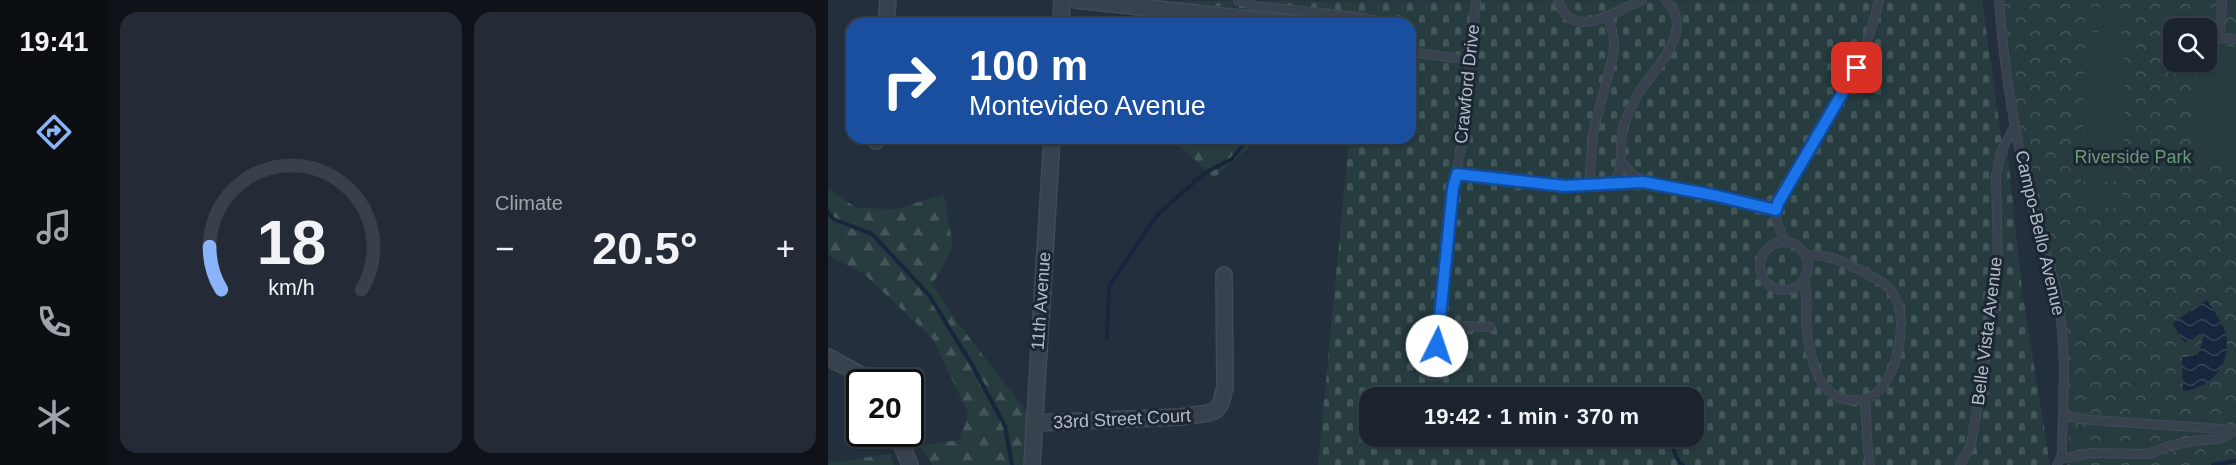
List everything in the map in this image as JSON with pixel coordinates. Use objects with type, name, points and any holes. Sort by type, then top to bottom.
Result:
[{"type":"street","points":[[886,18],[888,0]]},
{"type":"street","points":[[1061,18],[1062,0]]},
{"type":"street","points":[[1076,0],[1241,18]]},
{"type":"street","name":"11th Avenue","points":[[1032,465],[1052,144]]},
{"type":"street","name":"33rd Street Court","points":[[1034,423],[1180,417],[1216,410],[1224,396],[1225,387],[1224,275]]},
{"type":"street","points":[[828,357],[848,369]]},
{"type":"street","points":[[902,447],[910,465]]},
{"type":"lane","points":[[1238,0],[1255,6],[1365,18]]},
{"type":"lane","name":"Crawford Drive","points":[[1437,346],[1476,0]]},
{"type":"lane","points":[[1558,0],[1565,15],[1571,19],[1589,22],[1609,16],[1642,0]]},
{"type":"lane","points":[[1614,182],[1619,173],[1624,125],[1634,103],[1671,48],[1674,39],[1677,21],[1672,6],[1665,0]]},
{"type":"lane","points":[[1785,242],[1776,219],[1778,203],[1857,68],[1873,28],[1879,0]]},
{"type":"lane","name":"Campo-Bello Avenue","points":[[1999,0],[2002,42],[2015,125],[2036,219],[2058,298],[2063,336],[2063,416],[2059,462]]},
{"type":"lane","points":[[2222,0],[2220,38],[2236,39]]},
{"type":"lane","points":[[1589,185],[1593,133],[1614,52],[1609,16]]},
{"type":"lane","points":[[1416,53],[1470,60]]},
{"type":"lane","name":"Belle Vista Avenue","points":[[1960,465],[1971,445],[1992,317],[1998,261],[1996,176],[2001,152],[2015,125]]},
{"type":"lane","points":[[1620,158],[1634,176],[1653,183],[1776,210]]},
{"type":"lane","points":[[1457,174],[1551,186],[1614,182],[1653,183]]},
{"type":"lane","points":[[1785,242],[1798,246],[1806,256],[1808,271],[1804,280],[1794,288],[1782,291],[1774,288],[1766,282],[1761,273],[1760,265],[1763,255],[1777,243],[1785,242]]},
{"type":"lane","points":[[1804,280],[1809,340],[1815,366],[1823,384],[1843,399],[1865,399],[1876,393],[1896,359],[1901,335],[1897,299],[1891,289],[1880,281],[1843,262],[1824,256],[1806,256]]},
{"type":"lane","points":[[1438,325],[1490,327]]},
{"type":"lane","name":"Crawford Drive","points":[[1437,346],[1445,350],[1449,357],[1449,364],[1440,376],[1427,376],[1419,367],[1418,360],[1425,348],[1437,346]]},
{"type":"lane","points":[[1865,399],[1870,465]]},
{"type":"lane","points":[[2063,416],[2236,430]]},
{"type":"lane","points":[[2059,462],[2091,453],[2149,454],[2169,446],[2192,441],[2220,439],[2236,430]]},
{"type":"green space","points":[[1982,0],[2002,142],[2007,146],[2022,290],[2050,465],[1318,465],[1348,144],[1416,144],[1416,18],[1341,18],[1168,1]]},
{"type":"green space","name":"Riverside Park","points":[[2002,0],[2236,0],[2236,465],[2067,465],[2069,462],[2067,327],[2059,281],[2037,211],[2015,104]]},
{"type":"green space","points":[[2086,7],[2128,8],[2127,28],[2085,26]]},
{"type":"green space","points":[[2085,32],[2127,34],[2127,53],[2085,52]]},
{"type":"green space","points":[[2217,46],[2236,47],[2236,162],[2191,160],[2196,72],[2217,72]]},
{"type":"green space","points":[[2085,58],[2127,59],[2126,79],[2084,77]]},
{"type":"green space","points":[[2084,83],[2125,85],[2125,104],[2083,103]]},
{"type":"green space","points":[[2083,110],[2125,111],[2124,131],[2083,129]]},
{"type":"green space","points":[[2082,135],[2124,136],[2124,156],[2082,155]]},
{"type":"green space","points":[[1184,144],[1252,144],[1214,178],[1180,146]]},
{"type":"green space","points":[[2082,161],[2124,162],[2123,182],[2081,181]]},
{"type":"green space","points":[[2080,187],[2122,188],[2122,208],[2080,207]]},
{"type":"green space","points":[[828,189],[857,208],[897,209],[944,194],[953,247],[932,285],[958,323],[1029,415],[1025,465],[932,465],[921,447],[924,447],[924,444],[960,440],[968,413],[933,339],[863,273],[828,255]]},
{"type":"green space","points":[[890,454],[894,465],[828,465],[828,463]]},
{"type":"water","points":[[2207,300],[2224,329],[2227,351],[2219,370],[2212,378],[2194,389],[2183,391],[2182,357],[2188,357],[2188,354],[2198,355],[2205,332],[2185,343],[2172,323]]},
{"type":"waterway","points":[[1107,338],[1109,286],[1158,214],[1206,172],[1232,159],[1243,144]]},
{"type":"waterway","points":[[828,212],[833,219],[872,234],[929,295],[972,365],[1005,426],[1012,465]]},
{"type":"waterway","points":[[1672,447],[1679,462],[1683,465]]},
{"type":"waterway","points":[[2213,465],[2236,461]]},
{"type":"route","points":[[1437,346],[1453,188],[1457,174],[1551,186],[1643,182],[1776,210],[1857,68]]}]
